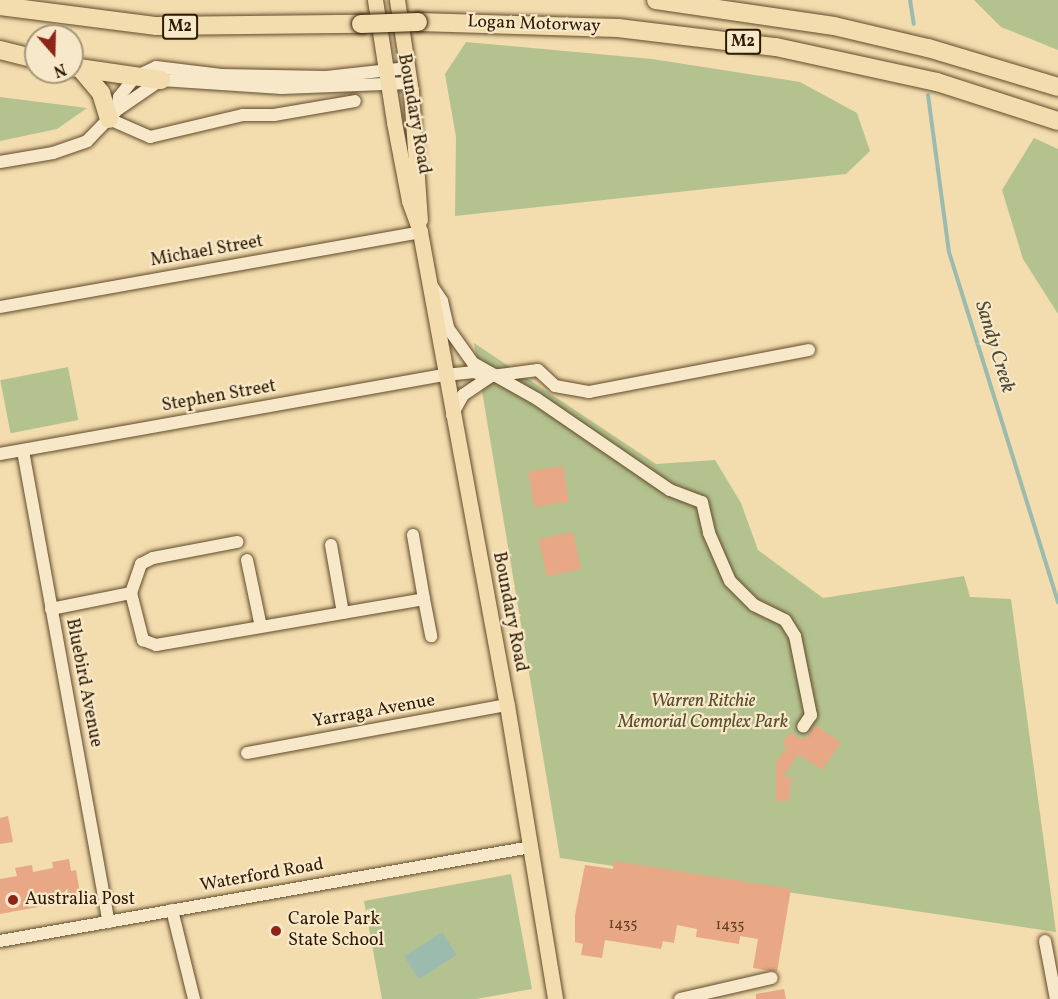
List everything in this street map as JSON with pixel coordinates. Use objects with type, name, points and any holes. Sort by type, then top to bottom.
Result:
[{"type":"highway","name":"M2","points":[[656,0],[845,29],[928,48],[1058,87]]},
{"type":"highway","name":"Logan Motorway","points":[[0,6],[157,26],[418,22],[618,28],[776,47],[937,82],[1058,121]]},
{"type":"highway","points":[[0,50],[24,56]]},
{"type":"highway","points":[[84,68],[161,80]]},
{"type":"highway","points":[[84,75],[101,93],[113,114]]},
{"type":"main road","name":"Boundary Road","points":[[375,0],[386,78],[409,201],[420,232]]},
{"type":"main road","name":"Boundary Road","points":[[397,0],[409,75],[420,232],[507,705],[555,999]]},
{"type":"street","points":[[113,114],[119,97],[135,77],[161,66],[222,75],[386,78]]},
{"type":"street","points":[[0,162],[78,145],[95,135],[113,114],[161,80],[255,88],[409,75]]},
{"type":"street","points":[[113,114],[150,137],[243,116],[274,115],[355,101]]},
{"type":"street","name":"Michael Street","points":[[0,307],[420,232]]},
{"type":"street","points":[[429,280],[460,347],[473,363],[491,376],[537,399],[670,490],[702,502],[709,533],[730,581],[753,605],[785,620],[795,636],[811,715],[803,727]]},
{"type":"street","points":[[452,415],[463,395],[491,376],[538,370],[555,386],[589,392],[809,350]]},
{"type":"street","name":"Stephen Street","points":[[0,454],[445,375],[472,372],[491,376]]},
{"type":"street","name":"Bluebird Avenue","points":[[22,451],[109,922]]},
{"type":"street","points":[[414,535],[431,636]]},
{"type":"street","points":[[237,542],[141,564],[131,593],[143,640],[156,645],[424,599]]},
{"type":"street","points":[[331,545],[343,613]]},
{"type":"street","points":[[247,560],[261,627]]},
{"type":"street","points":[[51,609],[131,593]]},
{"type":"street","name":"Yarraga Avenue","points":[[248,753],[507,705]]},
{"type":"street","name":"Waterford Road","points":[[0,941],[531,847]]},
{"type":"street","points":[[172,910],[194,999]]},
{"type":"street","points":[[1045,941],[1056,999]]},
{"type":"street","points":[[680,999],[772,978]]},
{"type":"green space","points":[[974,0],[1058,0],[1058,50],[1001,27]]},
{"type":"green space","points":[[466,42],[652,59],[800,82],[857,113],[870,151],[846,174],[455,216],[456,137],[445,74]]},
{"type":"green space","points":[[0,97],[87,108],[57,129],[0,141]]},
{"type":"green space","points":[[1034,138],[1058,149],[1058,314],[1023,259],[1002,190]]},
{"type":"green space","name":"Warren Ritchie Memorial Complex Park","points":[[474,343],[656,464],[715,460],[741,503],[758,550],[823,598],[964,576],[970,597],[1011,599],[1056,932],[560,858]]},
{"type":"green space","points":[[68,367],[78,420],[11,433],[0,380]]},
{"type":"green space","points":[[511,874],[532,989],[476,999],[382,999],[364,901]]},
{"type":"shaded area","points":[[442,932],[457,955],[419,979],[404,957]]},
{"type":"building","points":[[563,466],[569,502],[534,507],[528,471]]},
{"type":"building","points":[[573,532],[581,569],[547,576],[539,539]]},
{"type":"building","points":[[815,725],[841,742],[822,770],[798,754],[783,777],[791,777],[789,801],[776,801],[776,762],[787,747],[782,744],[790,732],[800,739],[807,737]]},
{"type":"building","points":[[8,816],[13,842],[0,844],[0,818]]},
{"type":"building","points":[[69,859],[71,871],[76,870],[81,899],[0,914],[0,879],[17,876],[15,868],[32,865],[33,872],[53,868],[52,862]]},
{"type":"building","points":[[614,861],[791,889],[777,972],[753,968],[758,939],[740,936],[739,944],[696,937],[697,929],[677,925],[674,943],[663,941],[661,949],[605,940],[602,958],[581,955],[583,944],[575,942],[575,915],[585,865],[613,869]]},
{"type":"building","points":[[784,989],[786,999],[756,999],[756,994]]},
{"type":"waterway","name":"Sandy Creek","points":[[910,0],[914,24]]},
{"type":"waterway","name":"Sandy Creek","points":[[928,95],[949,252],[1058,602]]},
{"type":"place","name":"Australia Post","points":[[13,900]]},
{"type":"place","name":"Carole Park State School","points":[[276,931]]}]
